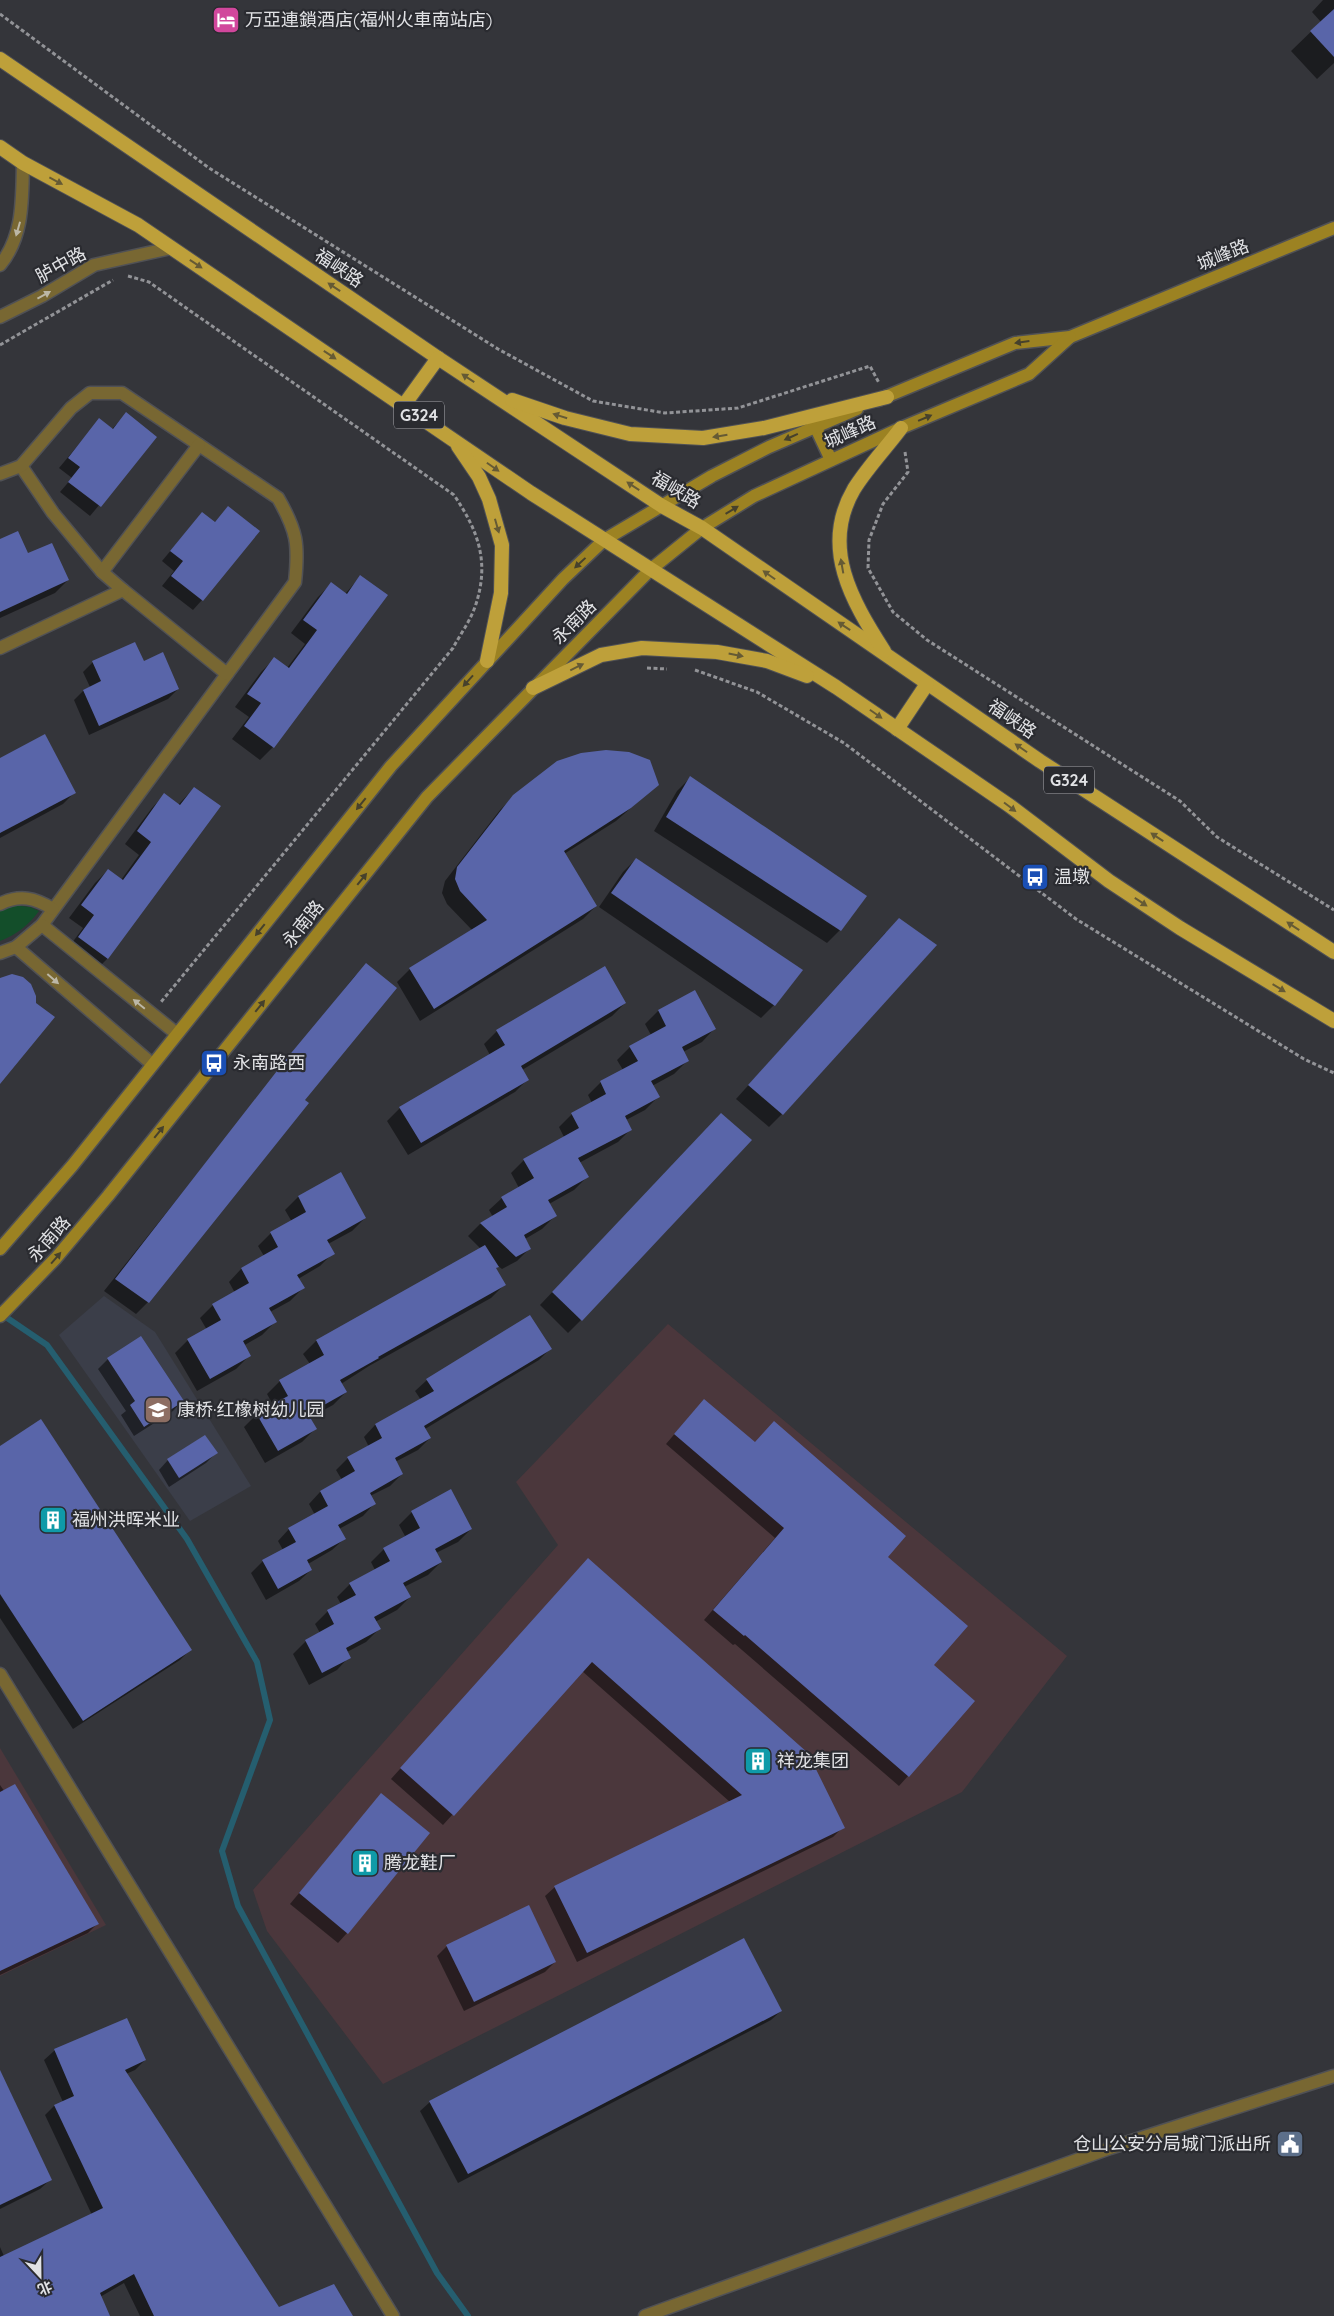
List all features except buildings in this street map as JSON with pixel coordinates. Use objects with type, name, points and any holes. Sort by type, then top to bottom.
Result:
[{"type":"highway","name":"福峡路","points":[[0,59],[438,358],[662,506],[702,528],[1040,761],[1334,952]]},
{"type":"highway","name":"G324","points":[[0,147],[23,163],[138,225],[452,437],[531,493],[836,687],[1164,918],[1334,1021]]},
{"type":"highway","points":[[404,405],[438,358]]},
{"type":"highway","points":[[493,394],[565,418],[630,434],[703,438],[764,428],[886,397]]},
{"type":"highway","points":[[887,656],[864,621],[845,581],[839,546],[841,519],[854,489],[901,428]]},
{"type":"highway","points":[[452,437],[479,477],[489,500],[502,545],[501,593],[487,661]]},
{"type":"highway","points":[[533,688],[601,655],[642,648],[718,652],[768,661],[836,687]]},
{"type":"highway","points":[[897,729],[927,684]]},
{"type":"main road","name":"城峰路","points":[[0,1248],[72,1166],[391,766],[562,579],[604,540],[739,462],[816,426],[1015,343],[1070,337],[1334,228]]},
{"type":"main road","name":"城峰路","points":[[650,570],[702,528],[754,496],[901,428],[1029,374],[1070,337]]},
{"type":"main road","points":[[816,426],[830,460]]},
{"type":"main road","name":"永南路","points":[[0,1316],[23,1294],[108,1196],[427,797],[650,570]]},
{"type":"street","points":[[0,265],[11,251],[21,215],[23,163]]},
{"type":"street","name":"胪中路","points":[[0,316],[42,296],[94,265],[171,248]]},
{"type":"street","points":[[0,474],[21,466],[71,408],[90,393],[122,393],[278,498],[292,523],[299,552],[295,582],[42,925],[16,947],[0,953]]},
{"type":"street","points":[[102,572],[199,445]]},
{"type":"street","points":[[21,466],[53,513],[102,572],[227,674]]},
{"type":"street","points":[[0,648],[123,590]]},
{"type":"street","points":[[0,904],[15,898],[28,898],[53,909]]},
{"type":"street","points":[[42,925],[176,1034]]},
{"type":"street","points":[[16,947],[152,1064]]},
{"type":"street","points":[[0,1674],[393,2316]]},
{"type":"street","points":[[645,2316],[1110,2148],[1334,2076]]},
{"type":"path","points":[[0,14],[209,168],[498,349],[593,401],[665,413],[738,408],[870,366],[886,397]]},
{"type":"path","points":[[125,275],[149,282],[454,495],[471,520],[479,542],[482,570],[475,607],[453,648],[151,1014]]},
{"type":"path","points":[[0,345],[104,283],[118,278]]},
{"type":"path","points":[[901,428],[908,472],[883,504],[869,540],[868,568],[893,612],[927,640],[1180,801],[1217,837],[1334,910]]},
{"type":"path","points":[[647,668],[677,669]]},
{"type":"path","points":[[687,670],[696,670],[757,692],[844,742],[1076,919],[1304,1059],[1334,1073]]},
{"type":"shaded area","name":"康桥·红橡树幼儿园","points":[[104,1296],[155,1332],[251,1486],[190,1521],[59,1335]]},
{"type":"shaded area","points":[[668,1324],[1067,1656],[962,1792],[383,2084],[267,1931],[253,1890],[558,1545],[516,1482]]},
{"type":"shaded area","points":[[0,1748],[106,1925],[0,1976]]},
{"type":"green space","points":[[13,905],[30,907],[39,911],[22,929],[0,941],[0,911]]},
{"type":"waterway","points":[[0,1313],[47,1345],[187,1539],[257,1662],[270,1720],[222,1851],[238,1906],[437,2273],[468,2316]]},
{"type":"place","name":"万亞連鎖酒店(福州火車南站店)","points":[[226,20]]},
{"type":"place","name":"温墩","points":[[1035,877]]},
{"type":"place","name":"永南路西","points":[[214,1063]]},
{"type":"place","name":"康桥·红橡树幼儿园","points":[[158,1410]]},
{"type":"place","name":"福州洪晖米业","points":[[53,1520]]},
{"type":"place","name":"祥龙集团","points":[[758,1761]]},
{"type":"place","name":"腾龙鞋厂","points":[[365,1863]]},
{"type":"place","name":"仓山公安分局城门派出所","points":[[1290,2144]]}]
